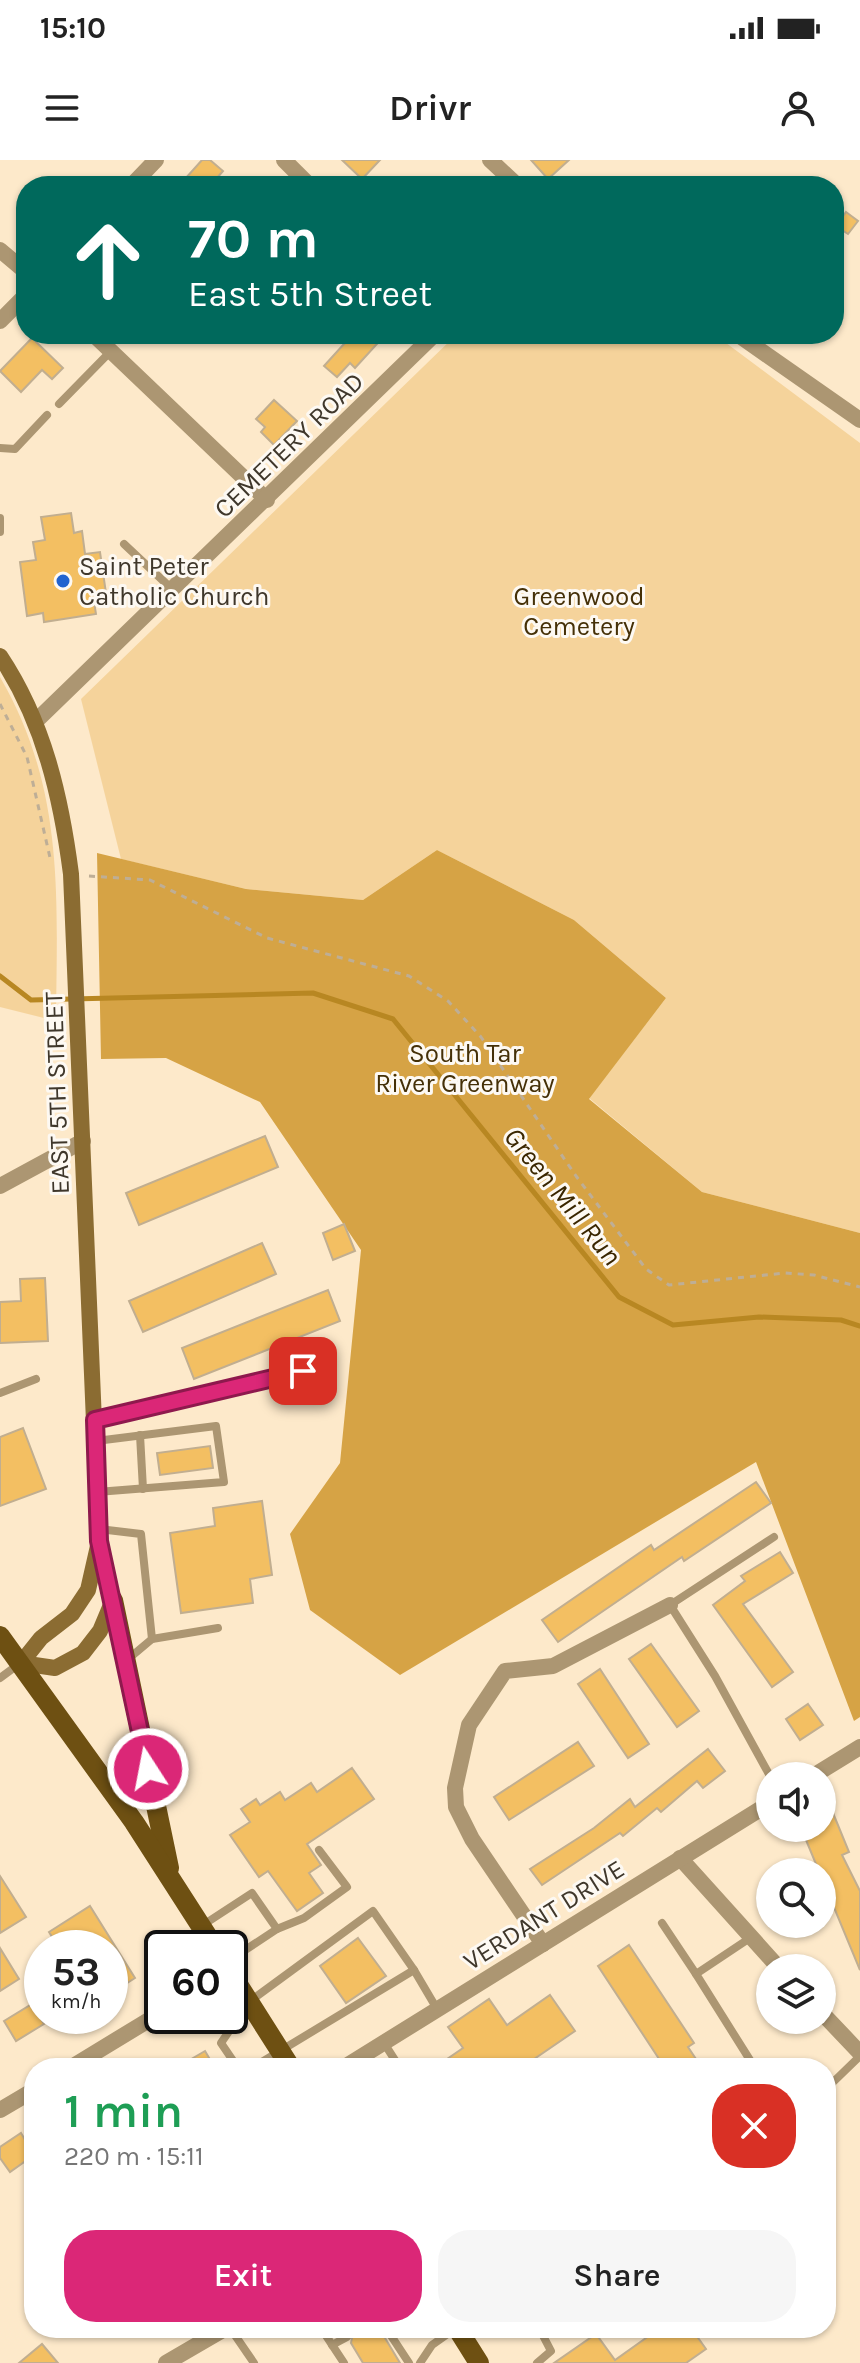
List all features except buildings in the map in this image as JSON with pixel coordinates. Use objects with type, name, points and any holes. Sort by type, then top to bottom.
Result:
[{"type":"main road","name":"EAST 5TH STREET","points":[[0,656],[36,721],[55,783],[67,843],[79,1016],[99,1535],[113,1600]]},
{"type":"main road","name":"EAST 5TH STREET","points":[[21,1663],[41,1638],[72,1614],[88,1590],[99,1535]]},
{"type":"main road","points":[[113,1600],[171,1880]]},
{"type":"main road","points":[[21,1663],[55,1668],[83,1653],[100,1631],[113,1600]]},
{"type":"main road","points":[[0,1636],[204,1930]]},
{"type":"main road","points":[[249,2002],[285,2058]]},
{"type":"main road","points":[[463,2338],[479,2363]]},
{"type":"street","points":[[141,176],[156,160]]},
{"type":"street","points":[[284,160],[300,176]]},
{"type":"street","points":[[490,160],[507,176]]},
{"type":"street","points":[[0,250],[16,264]]},
{"type":"street","points":[[0,321],[16,305]]},
{"type":"street","points":[[104,344],[267,500]]},
{"type":"street","name":"CEMETERY ROAD","points":[[36,721],[425,344]]},
{"type":"street","points":[[751,344],[860,420]]},
{"type":"street","points":[[0,1186],[83,1141]]},
{"type":"street","points":[[543,1944],[472,1839],[456,1807],[455,1788],[469,1725],[505,1671],[553,1666],[670,1605]]},
{"type":"street","points":[[836,1762],[860,1747]]},
{"type":"street","name":"VERDANT DRIVE","points":[[359,2058],[756,1812]]},
{"type":"street","points":[[680,1858],[765,1954]]},
{"type":"street","points":[[86,2058],[144,2023]]},
{"type":"street","points":[[836,2028],[860,2055]]},
{"type":"street","points":[[0,2110],[24,2096]]},
{"type":"street","points":[[166,2363],[210,2338]]},
{"type":"lane","points":[[59,404],[111,351]]},
{"type":"lane","points":[[0,448],[15,449],[47,415]]},
{"type":"lane","points":[[0,518],[0,532]]},
{"type":"lane","points":[[124,544],[173,590]]},
{"type":"lane","points":[[95,1420],[303,1371]]},
{"type":"lane","points":[[0,1393],[36,1379]]},
{"type":"lane","points":[[96,1441],[216,1426],[224,1482],[97,1492]]},
{"type":"lane","points":[[140,1435],[143,1489]]},
{"type":"lane","points":[[99,1535],[141,1534],[152,1639]]},
{"type":"lane","points":[[762,1762],[715,1676],[670,1605],[774,1537]]},
{"type":"lane","points":[[127,1660],[152,1639],[218,1628]]},
{"type":"lane","points":[[0,1678],[21,1663]]},
{"type":"lane","points":[[248,1948],[277,1929],[304,1918],[347,1887],[319,1850]]},
{"type":"lane","points":[[201,1926],[252,1893],[277,1929]]},
{"type":"lane","points":[[231,2058],[221,2043],[249,2002],[373,1911],[437,2009]]},
{"type":"lane","points":[[662,1923],[749,2058]]},
{"type":"lane","points":[[696,1974],[750,1938]]},
{"type":"lane","points":[[268,2058],[414,1970]]},
{"type":"lane","points":[[384,2043],[394,2058]]},
{"type":"lane","points":[[836,2079],[860,2055]]},
{"type":"lane","points":[[235,2338],[254,2363]]},
{"type":"lane","points":[[327,2338],[344,2363]]},
{"type":"lane","points":[[332,2345],[345,2338]]},
{"type":"lane","points":[[392,2338],[404,2360]]},
{"type":"lane","points":[[420,2363],[432,2345],[442,2338]]},
{"type":"lane","points":[[544,2338],[551,2351],[544,2361]]},
{"type":"path","points":[[0,704],[27,757],[53,873]]},
{"type":"path","points":[[79,874],[150,880],[267,938],[409,976],[448,1001],[481,1037],[576,1176],[646,1269],[669,1285],[785,1273],[814,1275],[860,1287]]},
{"type":"green space","name":"Greenwood Cemetery","points":[[447,344],[727,344],[860,443],[860,1233],[702,1192],[589,1098],[666,998],[574,920],[437,850],[363,900],[246,889],[121,859],[81,699]]},
{"type":"green space","points":[[0,677],[21,719],[47,802],[56,887],[56,1021],[0,1007]]},
{"type":"green space","name":"South Tar River Greenway","points":[[437,850],[574,920],[666,998],[589,1099],[702,1192],[860,1233],[860,1717],[854,1721],[756,1462],[400,1675],[310,1610],[290,1534],[340,1463],[361,1250],[260,1102],[166,1058],[101,1059],[97,853],[246,889],[363,900]]},
{"type":"waterway","name":"Green Mill Run","points":[[0,976],[31,1000],[313,993],[393,1019],[619,1297],[673,1325],[759,1317],[841,1320],[860,1326]]},
{"type":"place","name":"Saint Peter Catholic Church","points":[[63,581]]},
{"type":"route","points":[[148,1769],[122,1636],[99,1541],[95,1420],[303,1371]]}]
